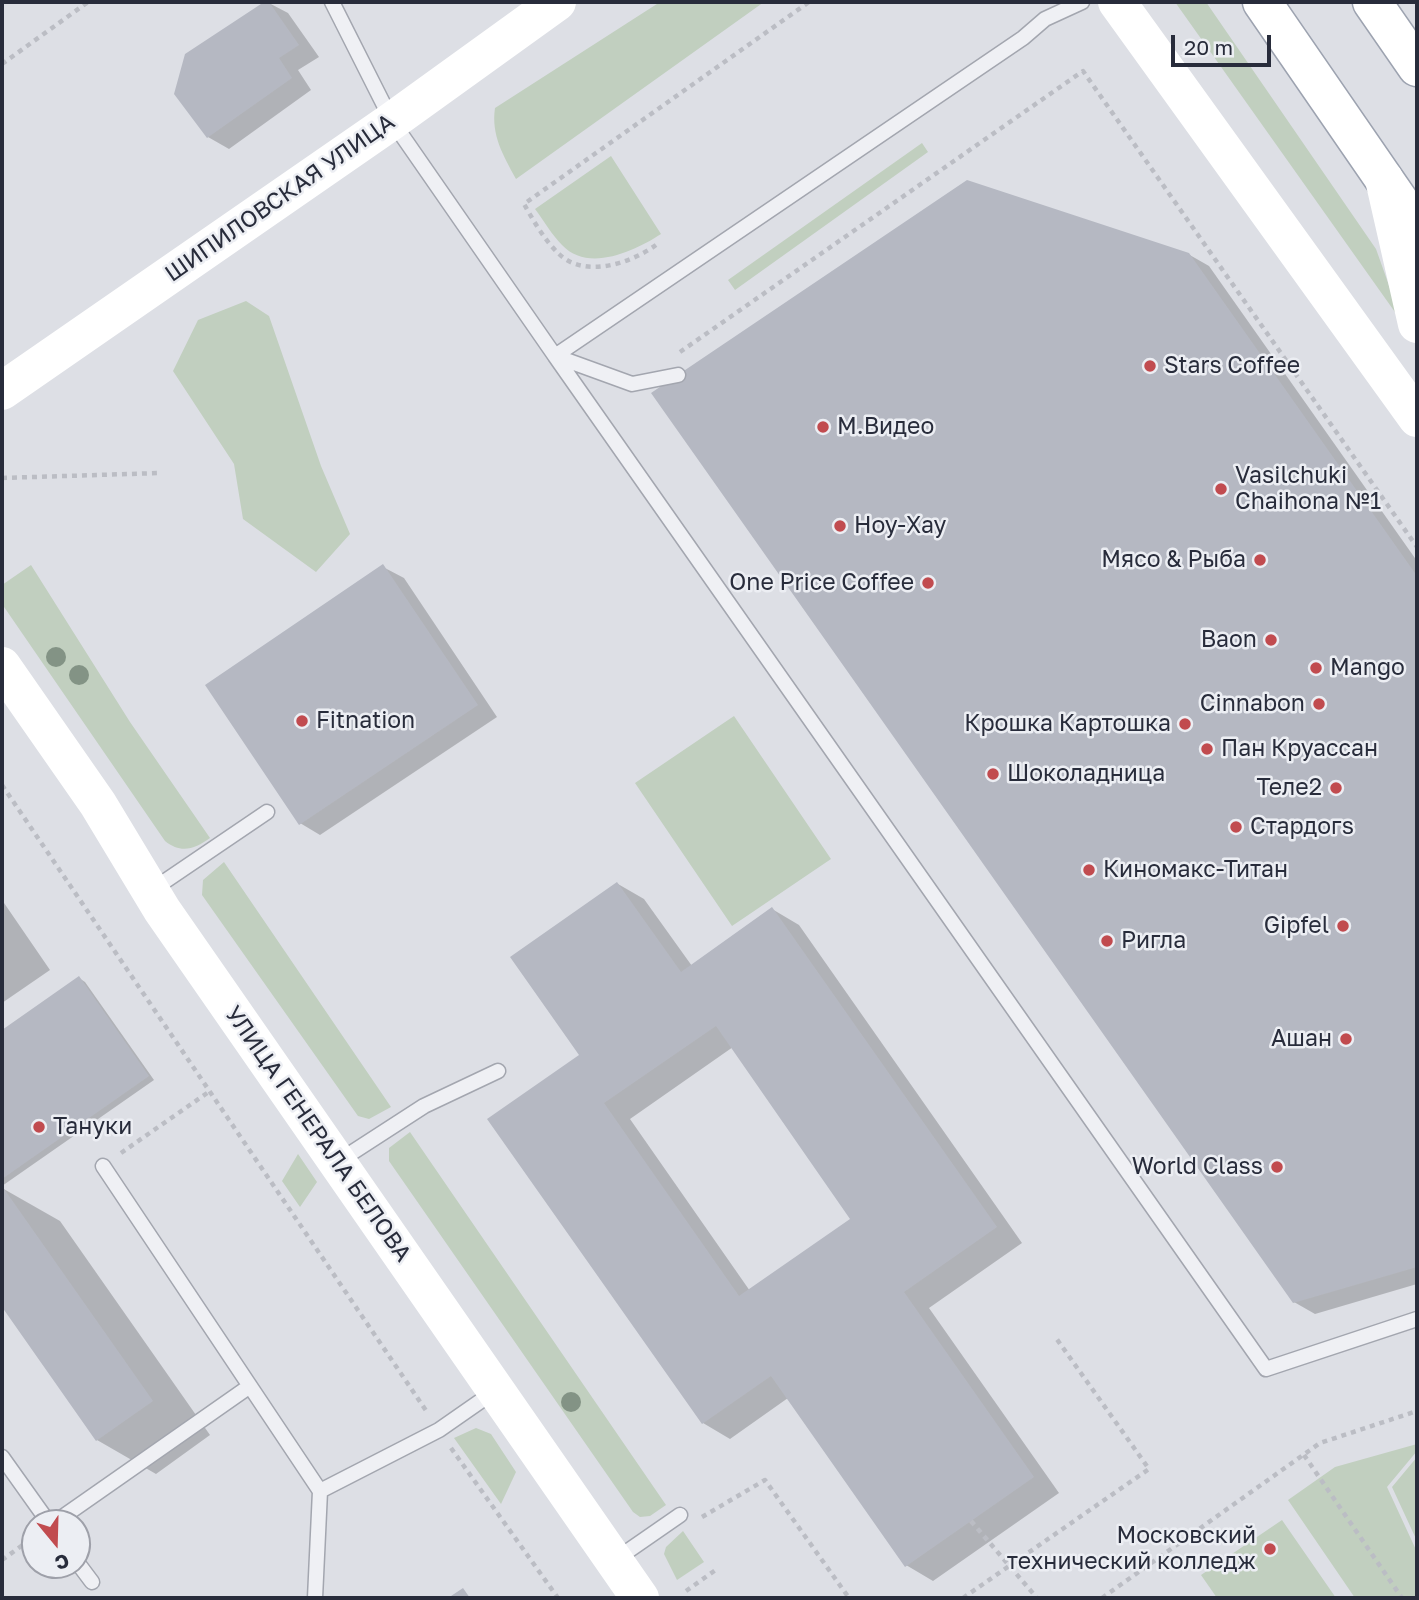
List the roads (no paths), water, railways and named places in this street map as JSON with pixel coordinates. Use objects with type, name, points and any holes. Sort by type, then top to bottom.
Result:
[{"type":"main road","name":"ШИПИЛОВСКАЯ УЛИЦА","points":[[2,391],[392,121],[556,2]]},
{"type":"main road","points":[[1117,2],[1417,418]]},
{"type":"main road","points":[[1262,2],[1417,227]]},
{"type":"main road","points":[[1372,2],[1417,67]]},
{"type":"main road","points":[[1384,179],[1417,324]]},
{"type":"main road","name":"УЛИЦА ГЕНЕРАЛА БЕЛОВА","points":[[2,666],[98,804],[151,891],[640,1598]]},
{"type":"lane","points":[[332,2],[392,121],[1266,1369],[1417,1319]]},
{"type":"lane","points":[[555,356],[1023,38],[1045,19],[1082,2]]},
{"type":"lane","points":[[555,356],[632,384],[678,375]]},
{"type":"lane","points":[[151,891],[267,812]]},
{"type":"lane","points":[[338,1162],[424,1107],[498,1072]]},
{"type":"lane","points":[[103,1166],[320,1491],[315,1598]]},
{"type":"lane","points":[[71,1509],[250,1385]]},
{"type":"lane","points":[[320,1491],[439,1430],[496,1390]]},
{"type":"lane","points":[[2,1457],[41,1509]]},
{"type":"lane","points":[[614,1561],[680,1515]]},
{"type":"place","name":"Stars Coffee","points":[[1150,366]]},
{"type":"place","name":"М.Видео","points":[[823,427]]},
{"type":"place","name":"Vasilchuki Chaihona №1","points":[[1221,489]]},
{"type":"place","name":"Ноу-Хау","points":[[840,526]]},
{"type":"place","name":"Мясо & Рыба","points":[[1260,560]]},
{"type":"place","name":"One Price Coffee","points":[[928,583]]},
{"type":"place","name":"Baon","points":[[1271,640]]},
{"type":"place","name":"Mango","points":[[1316,668]]},
{"type":"place","name":"Cinnabon","points":[[1319,704]]},
{"type":"place","name":"Fitnation","points":[[302,721]]},
{"type":"place","name":"Крошка Картошка","points":[[1185,724]]},
{"type":"place","name":"Пан Круассан","points":[[1207,749]]},
{"type":"place","name":"Шоколадница","points":[[993,774]]},
{"type":"place","name":"Теле2","points":[[1336,788]]},
{"type":"place","name":"Стардогs","points":[[1236,827]]},
{"type":"place","name":"Киномакс-Титан","points":[[1089,870]]},
{"type":"place","name":"Gipfel","points":[[1343,926]]},
{"type":"place","name":"Ригла","points":[[1107,941]]},
{"type":"place","name":"Ашан","points":[[1346,1039]]},
{"type":"place","name":"Тануки","points":[[39,1127]]},
{"type":"place","name":"World Class","points":[[1277,1167]]},
{"type":"place","name":"Московский технический колледж","points":[[1270,1549]]}]
